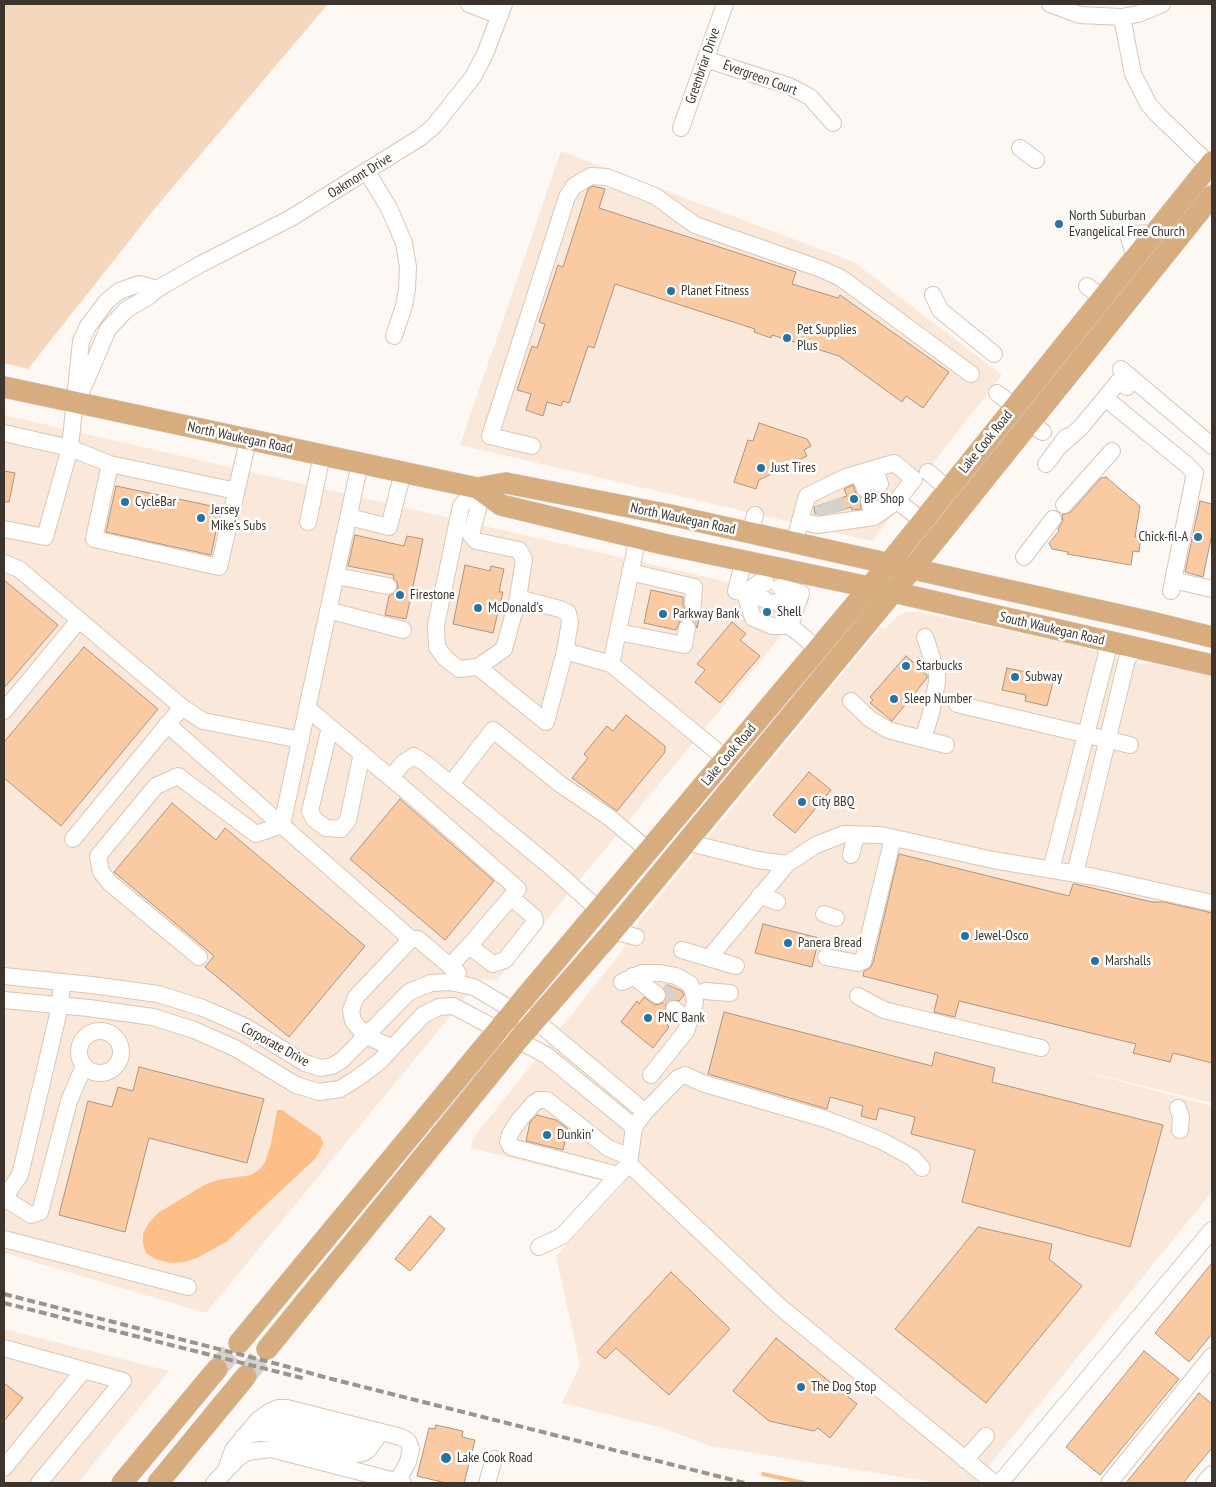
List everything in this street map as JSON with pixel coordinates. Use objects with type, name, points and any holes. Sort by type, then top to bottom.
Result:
[{"type":"main road","name":"Lake Cook Road","points":[[239,1343],[923,521],[1015,407],[1094,292],[1135,258],[1211,164]]},
{"type":"main road","name":"Lake Cook Road","points":[[268,1349],[518,1040],[612,931],[912,568],[1036,428],[1212,196]]},
{"type":"main road","name":"North Waukegan Road","points":[[4,387],[76,404],[477,488],[506,483],[670,515],[752,524],[794,543],[888,564]]},
{"type":"main road","name":"North Waukegan Road","points":[[477,488],[501,505],[638,538],[868,588]]},
{"type":"main road","name":"South Waukegan Road","points":[[888,564],[1148,621],[1212,637]]},
{"type":"main road","name":"South Waukegan Road","points":[[868,588],[893,592],[1212,665]]},
{"type":"main road","points":[[122,1483],[217,1369]]},
{"type":"main road","points":[[158,1483],[246,1376]]},
{"type":"street","points":[[469,4],[502,10]]},
{"type":"street","name":"Greenbriar Drive","points":[[681,128],[725,4]]},
{"type":"street","points":[[1050,4],[1080,15],[1122,17],[1138,14],[1162,4]]},
{"type":"street","name":"Oakmont Drive","points":[[4,530],[45,537],[70,448],[81,341],[88,326],[106,302],[119,291],[139,284],[157,289],[201,264],[292,218],[421,136],[434,126],[473,76],[485,54],[502,10]]},
{"type":"street","points":[[1122,17],[1133,74],[1149,105],[1211,164]]},
{"type":"street","name":"Evergreen Court","points":[[705,59],[789,86],[810,96],[833,123]]},
{"type":"street","points":[[1020,148],[1036,160]]},
{"type":"street","points":[[367,172],[389,208],[404,243],[408,267],[404,306],[394,336]]},
{"type":"street","points":[[532,446],[490,436],[500,411],[567,197],[574,186],[591,176],[607,176],[655,196],[695,224],[841,278],[971,374]]},
{"type":"street","points":[[932,295],[940,310],[994,354]]},
{"type":"street","points":[[1121,369],[1212,453]]},
{"type":"street","points":[[1046,464],[1060,446],[1082,428],[1119,381],[1127,387]]},
{"type":"street","points":[[997,393],[1015,407]]},
{"type":"street","points":[[1102,402],[1194,482],[1172,585],[1212,588]]},
{"type":"street","points":[[4,433],[70,448],[110,464],[236,491]]},
{"type":"street","points":[[110,464],[94,539],[219,567],[248,440]]},
{"type":"street","points":[[1064,505],[1112,451]]},
{"type":"street","points":[[308,522],[322,455]]},
{"type":"street","points":[[282,825],[360,463]]},
{"type":"street","points":[[794,543],[800,521],[807,496],[830,506],[879,499],[914,479],[894,463],[846,476],[830,506],[817,525],[800,521]]},
{"type":"street","points":[[867,471],[879,499],[923,521]]},
{"type":"street","points":[[349,517],[389,527],[403,472]]},
{"type":"street","points":[[928,472],[948,489]]},
{"type":"street","points":[[477,488],[478,509],[471,535],[476,540],[519,550],[524,559],[518,598],[504,649],[478,667],[459,669],[445,658],[437,647],[436,625],[461,506],[477,488]]},
{"type":"street","points":[[1024,557],[1053,519]]},
{"type":"street","points":[[611,664],[638,538]]},
{"type":"street","points":[[744,560],[736,591],[771,593],[796,608],[790,626]]},
{"type":"street","points":[[4,563],[19,569],[182,707],[203,721],[301,740]]},
{"type":"street","points":[[630,572],[694,586],[693,604]]},
{"type":"street","points":[[336,576],[388,586]]},
{"type":"street","points":[[745,593],[753,618],[772,626],[790,626],[818,648]]},
{"type":"street","points":[[478,667],[546,722],[565,651],[570,622],[568,613],[560,609],[518,598]]},
{"type":"street","points":[[328,610],[403,630]]},
{"type":"street","points":[[4,711],[80,620]]},
{"type":"street","points":[[618,632],[684,645],[687,628]]},
{"type":"street","points":[[923,739],[931,713],[937,682],[937,673],[924,637]]},
{"type":"street","points":[[1051,870],[1107,653],[1104,641]]},
{"type":"street","points":[[1075,874],[1127,659],[1136,648]]},
{"type":"street","points":[[565,651],[611,664],[726,758]]},
{"type":"street","points":[[851,702],[870,719],[888,730],[946,745]]},
{"type":"street","points":[[958,704],[1130,745]]},
{"type":"street","points":[[73,840],[182,707]]},
{"type":"street","points":[[308,708],[518,889],[450,966]]},
{"type":"street","points":[[167,724],[411,939],[418,939],[474,987]]},
{"type":"street","points":[[330,726],[310,811],[315,820],[326,828],[341,830],[348,820],[362,753]]},
{"type":"street","points":[[451,784],[493,730],[560,784],[610,818],[648,850]]},
{"type":"street","points":[[391,778],[403,763],[414,756],[451,784],[599,910]]},
{"type":"street","points":[[199,957],[110,883],[101,872],[98,856],[156,786],[178,776],[256,834],[282,825]]},
{"type":"street","points":[[709,958],[787,864],[816,846],[844,834],[881,835],[993,860],[1095,876],[1212,903]]},
{"type":"street","points":[[851,855],[856,835]]},
{"type":"street","points":[[826,957],[858,963],[863,961],[892,838]]},
{"type":"street","points":[[686,842],[758,860],[787,864]]},
{"type":"street","points":[[760,895],[777,902]]},
{"type":"street","points":[[469,946],[493,964],[505,960],[535,922],[534,917],[511,897]]},
{"type":"street","points":[[612,931],[636,937]]},
{"type":"street","points":[[392,1047],[366,1036],[353,1021],[351,1010],[356,996],[411,939]]},
{"type":"street","points":[[682,950],[736,966]]},
{"type":"street","name":"Corporate Drive","points":[[4,976],[158,994],[203,1008],[246,1028],[305,1063],[321,1068],[332,1066],[342,1060],[409,992],[431,983],[450,982],[474,987],[514,1011],[536,1021],[645,1112]]},
{"type":"street","points":[[651,1075],[686,1032],[685,1009],[695,1003],[690,984],[676,976],[637,976],[662,990]]},
{"type":"street","points":[[62,982],[60,1006],[20,1174],[4,1197],[32,1215],[40,1212],[69,1101],[84,1066]]},
{"type":"street","points":[[705,991],[730,994]]},
{"type":"street","points":[[858,996],[884,1010],[1041,1048]]},
{"type":"street","name":"Corporate Drive","points":[[4,1000],[153,1018],[194,1030],[235,1048],[296,1085],[319,1092],[340,1089],[356,1079],[378,1062],[423,1015],[439,1007],[453,1006],[546,1055],[634,1127]]},
{"type":"street","points":[[100,1031],[113,1036],[120,1047],[119,1060],[110,1070],[96,1073],[84,1066],[80,1060],[80,1046],[88,1035],[100,1031]]},
{"type":"street","points":[[52,1040],[80,1046]]},
{"type":"street","points":[[539,1247],[562,1236],[626,1165],[634,1127],[645,1112],[678,1078],[685,1075],[702,1084],[825,1119],[849,1128],[882,1141],[913,1158],[922,1168]]},
{"type":"street","points":[[626,1165],[511,1147],[508,1142],[513,1128],[527,1111],[539,1100],[547,1100],[608,1148],[779,1306],[994,1483]]},
{"type":"street","points":[[1000,1483],[1212,1230]]},
{"type":"street","points":[[4,1239],[188,1287]]},
{"type":"street","points":[[4,1348],[123,1381],[39,1483]]},
{"type":"street","points":[[1110,1483],[1212,1356]]},
{"type":"street","points":[[4,1468],[84,1370]]},
{"type":"street","points":[[214,1483],[238,1458],[247,1452],[271,1448],[400,1482],[411,1449],[408,1441],[400,1437],[377,1438],[287,1408],[278,1408],[258,1420],[243,1437],[233,1450],[226,1470]]},
{"type":"street","points":[[243,1437],[258,1433],[270,1433],[353,1455],[363,1453],[377,1438]]},
{"type":"street","points":[[965,1460],[986,1436]]},
{"type":"street","points":[[487,1483],[494,1459]]},
{"type":"street","points":[[1204,1483],[1212,1474]]},
{"type":"shaded area","points":[[4,4],[328,4],[156,207],[28,369],[4,363]]},
{"type":"shaded area","points":[[561,151],[854,262],[1002,375],[872,541],[460,445]]},
{"type":"shaded area","points":[[4,415],[810,601],[497,980],[480,980],[206,1313],[4,1253]]},
{"type":"shaded area","points":[[907,612],[919,612],[1067,643],[1139,664],[1150,663],[1212,676],[1212,1103],[1067,1067],[1212,1106],[1212,1192],[975,1483],[939,1483],[710,1446],[663,1428],[562,1403],[580,1365],[556,1256],[622,1186],[471,1148],[473,1138],[619,955],[641,919],[881,627],[885,629],[898,616]]},
{"type":"shaded area","points":[[277,1110],[282,1110],[321,1137],[323,1144],[316,1158],[226,1242],[197,1258],[184,1262],[170,1263],[155,1259],[146,1253],[143,1244],[143,1234],[148,1224],[158,1213],[206,1184],[218,1180],[251,1175],[260,1169],[265,1162],[271,1144]]},
{"type":"shaded area","points":[[4,1329],[169,1371],[78,1483],[4,1483]]},
{"type":"building","points":[[593,186],[605,189],[599,208],[796,272],[792,284],[838,298],[840,295],[949,372],[923,408],[906,396],[902,402],[839,356],[772,335],[771,338],[754,332],[755,329],[615,284],[594,348],[588,346],[569,403],[563,401],[561,406],[547,402],[543,416],[526,410],[531,394],[517,390],[532,346],[537,348],[545,324],[539,322],[558,265],[563,267],[588,189]]},
{"type":"building","name":"Just Tires","points":[[759,423],[807,439],[811,446],[804,450],[807,456],[759,480],[756,489],[734,482],[748,440],[753,441]]},
{"type":"building","points":[[4,471],[15,473],[9,502],[4,502]]},
{"type":"building","points":[[1106,477],[1140,506],[1135,537],[1141,537],[1139,552],[1133,551],[1131,565],[1067,554],[1068,552],[1052,549],[1049,543],[1059,531],[1058,529],[1063,521],[1062,515],[1071,512],[1101,478]]},
{"type":"building","points":[[853,485],[860,497],[861,509],[852,510],[851,507],[835,512],[815,514],[814,507],[847,496],[844,489]]},
{"type":"building","points":[[116,486],[221,508],[211,555],[106,532]]},
{"type":"building","name":"Chick-fil-A","points":[[1200,501],[1212,504],[1212,534],[1203,577],[1185,572]]},
{"type":"building","name":"Firestone","points":[[355,535],[404,546],[407,536],[423,539],[406,619],[385,615],[389,596],[395,593],[398,588],[397,582],[393,578],[394,575],[348,566]]},
{"type":"building","name":"McDonald's","points":[[465,565],[490,571],[491,566],[504,569],[499,592],[503,592],[493,633],[453,624]]},
{"type":"building","points":[[4,580],[58,625],[4,688]]},
{"type":"building","name":"Parkway Bank","points":[[651,590],[683,597],[683,605],[688,613],[693,614],[701,610],[697,628],[694,621],[688,618],[680,621],[676,630],[644,623]]},
{"type":"building","points":[[732,622],[746,634],[740,640],[760,656],[720,703],[695,682],[705,670],[697,664]]},
{"type":"building","points":[[84,647],[158,709],[61,826],[4,778],[4,742]]},
{"type":"building","points":[[906,656],[914,663],[918,657],[923,661],[926,671],[923,672],[927,675],[927,678],[892,721],[870,703],[873,700],[870,697]]},
{"type":"building","points":[[1007,668],[1054,678],[1047,706],[1025,701],[1026,695],[1002,690]]},
{"type":"building","points":[[626,715],[665,746],[665,752],[617,811],[572,778],[588,758],[584,754],[607,726],[613,731]]},
{"type":"building","name":"City BBQ","points":[[809,772],[831,790],[795,833],[773,815]]},
{"type":"building","points":[[400,799],[494,881],[445,940],[350,859]]},
{"type":"building","points":[[172,803],[216,840],[225,828],[365,946],[289,1037],[205,967],[214,956],[114,872]]},
{"type":"building","points":[[899,854],[1069,896],[1073,884],[1075,884],[1152,902],[1164,902],[1212,913],[1212,1063],[1173,1053],[1170,1062],[1133,1053],[1136,1044],[959,1001],[955,1017],[934,1012],[938,995],[863,976],[864,971],[870,968],[873,963]]},
{"type":"building","points":[[763,924],[819,938],[812,967],[755,953]]},
{"type":"building","name":"PNC Bank","points":[[668,985],[682,991],[684,995],[679,1001],[671,1000],[666,1003],[665,1012],[672,1020],[653,1048],[621,1022],[637,1001],[639,1004],[644,997],[655,1005],[664,1002],[667,996],[664,989]]},
{"type":"building","points":[[724,1012],[932,1066],[935,1052],[995,1068],[992,1082],[1163,1125],[1130,1247],[962,1202],[975,1150],[911,1134],[915,1117],[879,1108],[876,1120],[861,1116],[863,1106],[830,1097],[827,1109],[708,1074]]},
{"type":"building","points":[[139,1067],[264,1099],[247,1163],[149,1138],[125,1232],[59,1215],[88,1101],[112,1107],[118,1087],[133,1091]]},
{"type":"building","name":"Dunkin'","points":[[537,1115],[556,1120],[568,1129],[563,1150],[526,1141],[530,1122]]},
{"type":"building","points":[[430,1216],[445,1229],[410,1271],[395,1259]]},
{"type":"building","points":[[978,1227],[1052,1244],[1049,1259],[1082,1286],[986,1403],[895,1329]]},
{"type":"building","points":[[1212,1263],[1212,1334],[1189,1362],[1155,1333]]},
{"type":"building","points":[[671,1272],[730,1329],[669,1395],[616,1348],[605,1359],[597,1352]]},
{"type":"building","points":[[776,1338],[857,1404],[830,1438],[818,1428],[814,1431],[769,1421],[733,1391]]},
{"type":"building","points":[[1144,1351],[1179,1379],[1100,1475],[1066,1447]]},
{"type":"building","points":[[4,1383],[23,1398],[4,1421]]},
{"type":"building","points":[[1199,1393],[1212,1404],[1212,1448],[1183,1483],[1126,1483]]},
{"type":"building","points":[[436,1425],[463,1431],[462,1437],[475,1440],[464,1483],[446,1483],[417,1476],[429,1428],[435,1429]]},
{"type":"waterway","points":[[763,1474],[804,1483]]},
{"type":"tunnel","points":[[835,499],[839,511]]},
{"type":"tunnel","points":[[822,504],[826,515]]},
{"type":"tunnel","points":[[687,628],[693,604]]},
{"type":"tunnel","points":[[661,990],[678,1004]]},
{"type":"tunnel","points":[[217,1369],[239,1343]]},
{"type":"tunnel","points":[[246,1376],[267,1349]]},
{"type":"railway","points":[[4,1294],[745,1483]]},
{"type":"railway","points":[[4,1303],[306,1379]]},
{"type":"place","name":"North Suburban Evangelical Free Church","points":[[1059,224]]},
{"type":"place","name":"Planet Fitness","points":[[671,291]]},
{"type":"place","name":"Pet Supplies Plus","points":[[787,338]]},
{"type":"place","name":"Just Tires","points":[[761,468]]},
{"type":"place","name":"BP Shop","points":[[854,499]]},
{"type":"place","name":"CycleBar","points":[[125,502]]},
{"type":"place","name":"Jersey Mike's Subs","points":[[201,518]]},
{"type":"place","name":"Chick-fil-A","points":[[1198,537]]},
{"type":"place","name":"Firestone","points":[[400,595]]},
{"type":"place","name":"McDonald's","points":[[478,608]]},
{"type":"place","name":"Shell","points":[[767,612]]},
{"type":"place","name":"Parkway Bank","points":[[663,614]]},
{"type":"place","name":"Starbucks","points":[[906,666]]},
{"type":"place","name":"Subway","points":[[1015,677]]},
{"type":"place","name":"Sleep Number","points":[[894,699]]},
{"type":"place","name":"City BBQ","points":[[802,802]]},
{"type":"place","name":"Jewel-Osco","points":[[965,936]]},
{"type":"place","name":"Panera Bread","points":[[788,943]]},
{"type":"place","name":"Marshalls","points":[[1095,961]]},
{"type":"place","name":"PNC Bank","points":[[648,1018]]},
{"type":"place","name":"Dunkin'","points":[[547,1135]]},
{"type":"place","name":"The Dog Stop","points":[[801,1387]]},
{"type":"place","name":"Lake Cook Road","points":[[446,1458]]}]
